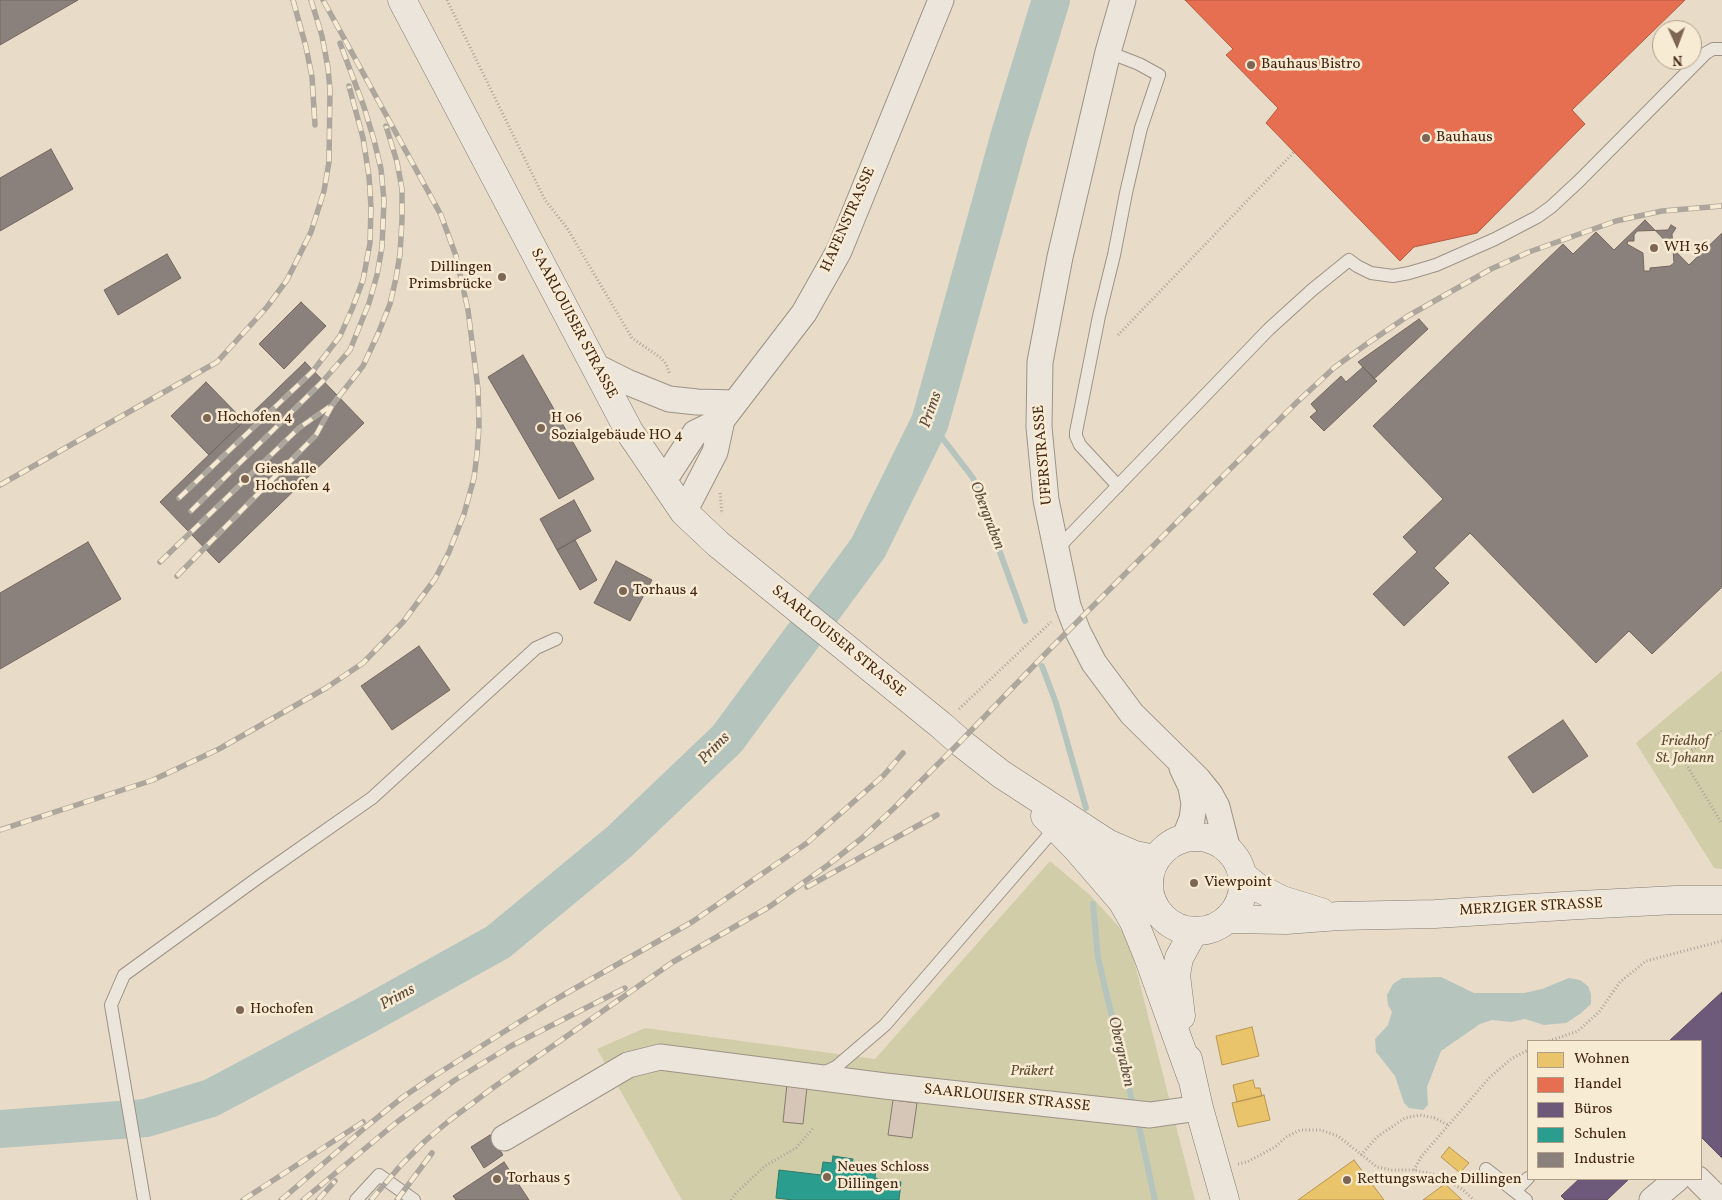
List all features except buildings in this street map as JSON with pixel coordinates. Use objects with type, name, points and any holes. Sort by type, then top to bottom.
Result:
[{"type":"main road","name":"SAARLOUISER STRASSE","points":[[402,0],[629,431],[684,512],[720,531],[960,742],[1001,774],[1030,800],[1149,893]]},
{"type":"main road","points":[[418,31],[423,0]]},
{"type":"main road","name":"SAARLOUISER STRASSE","points":[[1001,774],[1107,843],[1136,856],[1155,859]]},
{"type":"main road","name":"SAARLOUISER STRASSE","points":[[1030,800],[1078,850],[1122,901],[1134,922],[1149,959],[1191,1076]]},
{"type":"main road","points":[[1202,838],[1212,840],[1228,850],[1237,862],[1242,876],[1242,892],[1237,906],[1227,919],[1217,926],[1206,930],[1183,928],[1166,921],[1155,908],[1149,893],[1149,881],[1155,859],[1173,843],[1184,839],[1202,838]]},
{"type":"main road","name":"MERZIGER STRASSE","points":[[1242,876],[1257,887],[1282,900],[1311,910],[1339,916]]},
{"type":"main road","name":"MERZIGER STRASSE","points":[[1227,919],[1286,920],[1339,916],[1435,914],[1676,900],[1722,900]]},
{"type":"main road","name":"SAARLOUISER STRASSE","points":[[1183,928],[1176,975],[1191,1076],[1225,1200]]},
{"type":"street","name":"HAFENSTRASSE","points":[[684,512],[708,462],[715,452],[729,411],[804,313],[839,251],[941,0]]},
{"type":"street","name":"UFERSTRASSE","points":[[1123,0],[1108,52],[1060,257],[1040,362],[1039,427],[1046,500],[1068,606],[1078,632],[1094,663],[1132,714],[1198,779],[1210,794],[1217,807],[1228,850]]},
{"type":"street","points":[[595,366],[627,382],[669,399],[697,402],[729,411]]},
{"type":"street","name":"HAFENSTRASSE","points":[[663,482],[695,433],[729,411]]},
{"type":"street","name":"UFERSTRASSE","points":[[1178,760],[1191,787],[1194,804],[1192,819],[1184,839]]},
{"type":"street","name":"SAARLOUISER STRASSE","points":[[504,1138],[628,1065],[660,1057],[1150,1115],[1199,1108]]},
{"type":"street","points":[[1652,1200],[1676,1180]]},
{"type":"street","points":[[1699,1180],[1719,1200]]},
{"type":"lane","points":[[1056,550],[1269,329],[1349,260],[1371,273],[1393,276],[1409,274],[1495,239],[1530,221],[1551,207],[1572,187],[1706,53],[1722,49]]},
{"type":"lane","points":[[1108,52],[1139,64],[1159,75],[1141,128],[1099,316],[1076,432],[1080,445],[1118,486]]},
{"type":"lane","points":[[144,1200],[111,1005],[124,975],[372,798],[536,648],[556,639]]},
{"type":"lane","points":[[816,1076],[836,1067],[885,1025],[1056,827]]},
{"type":"lane","points":[[1486,1169],[1526,1200]]},
{"type":"lane","points":[[356,1200],[379,1175],[414,1200]]},
{"type":"lane","points":[[1515,1191],[1527,1179]]},
{"type":"path","points":[[446,0],[545,200],[567,228],[632,338],[661,358],[666,364],[671,379],[669,399]]},
{"type":"path","points":[[1118,334],[1294,152]]},
{"type":"path","points":[[708,462],[719,470],[720,531]]},
{"type":"path","points":[[932,718],[1046,627]]},
{"type":"path","points":[[1722,731],[1687,752],[1686,764],[1722,824]]},
{"type":"path","points":[[1552,1040],[1578,1031],[1599,1012],[1620,982],[1646,961],[1722,941]]},
{"type":"path","points":[[1414,1170],[1421,1157],[1490,1077],[1511,1058],[1527,1050]]},
{"type":"path","points":[[1361,1155],[1377,1138],[1404,1118],[1420,1115],[1435,1118],[1448,1125]]},
{"type":"path","points":[[731,1200],[765,1166],[796,1148],[814,1127]]},
{"type":"path","points":[[1216,1171],[1247,1162],[1275,1147],[1286,1137],[1300,1130],[1321,1130],[1338,1136],[1377,1167],[1392,1170],[1414,1170],[1437,1176],[1462,1189],[1474,1200]]},
{"type":"green space","name":"Friedhof St. Johann","points":[[1722,671],[1722,869],[1714,868],[1636,743]]},
{"type":"green space","name":"Präkert","points":[[1050,861],[1091,896],[1128,937],[1195,1200],[682,1200],[597,1049],[645,1028],[875,1059]]},
{"type":"shaded area","points":[[1441,977],[1474,993],[1524,993],[1542,989],[1569,978],[1580,980],[1588,986],[1591,994],[1591,1004],[1566,1023],[1544,1025],[1525,1019],[1511,1022],[1492,1020],[1480,1024],[1441,1051],[1427,1087],[1428,1105],[1423,1110],[1409,1108],[1404,1103],[1395,1076],[1376,1052],[1375,1039],[1388,1025],[1392,1012],[1388,1005],[1387,995],[1393,984],[1402,978]]},
{"type":"waterway","name":"Prims","points":[[0,1129],[146,1118],[211,1098],[365,1016],[498,942],[619,842],[727,739],[868,548],[930,422],[1010,134],[1051,0]]},
{"type":"waterway","name":"Obergraben","points":[[930,422],[973,478],[1025,621]]},
{"type":"waterway","name":"Obergraben","points":[[1042,666],[1056,703],[1086,808]]},
{"type":"waterway","name":"Obergraben","points":[[1093,904],[1098,958],[1134,1109]]},
{"type":"waterway","name":"Obergraben","points":[[1137,1118],[1155,1200]]},
{"type":"railway","points":[[293,0],[312,77],[315,125]]},
{"type":"railway","points":[[0,485],[217,362],[267,307],[287,280],[311,232],[324,191],[329,162],[330,90],[328,68],[322,36],[311,0]]},
{"type":"railway","points":[[0,830],[153,780],[219,749],[326,688],[363,663],[403,622],[435,579],[449,552],[464,514],[474,478],[477,454],[479,426],[478,389],[468,310],[456,256],[441,215],[323,0]]},
{"type":"railway","points":[[191,511],[323,381],[350,350],[369,303],[382,247],[384,200],[381,169],[364,107],[340,43]]},
{"type":"railway","points":[[179,498],[313,371],[340,336],[352,309],[363,280],[370,243],[371,207],[369,176],[363,138],[349,86]]},
{"type":"railway","points":[[177,576],[316,435],[333,404],[363,366],[378,334],[390,304],[396,278],[400,254],[402,220],[402,189],[397,162],[386,126]]},
{"type":"railway","points":[[371,1200],[401,1165],[425,1141],[494,1087],[673,962],[769,907],[862,838],[960,742],[1049,650],[1296,403],[1335,367],[1408,316],[1491,269],[1529,252],[1616,221],[1662,211],[1722,206]]},
{"type":"railway","points":[[160,562],[299,428],[329,407]]},
{"type":"railway","points":[[281,1200],[403,1097],[551,1002],[692,922],[807,843],[884,775],[903,753]]},
{"type":"railway","points":[[807,887],[937,815]]},
{"type":"railway","points":[[303,1200],[397,1122],[455,1080],[511,1046],[625,988]]},
{"type":"railway","points":[[243,1200],[363,1122]]},
{"type":"railway","points":[[397,1200],[432,1153]]},
{"type":"railway","points":[[318,1200],[335,1181]]},
{"type":"place","name":"Bauhaus Bistro","points":[[1251,65]]},
{"type":"place","name":"Bauhaus","points":[[1426,138]]},
{"type":"place","name":"WH 36","points":[[1654,248]]},
{"type":"place","name":"Dillingen Primsbrücke","points":[[502,277]]},
{"type":"place","name":"Hochofen 4","points":[[207,418]]},
{"type":"place","name":"H 06 Sozialgebäude HO 4","points":[[541,428]]},
{"type":"place","name":"Gieshalle Hochofen 4","points":[[245,479]]},
{"type":"place","name":"Torhaus 4","points":[[623,591]]},
{"type":"place","name":"Viewpoint","points":[[1194,883]]},
{"type":"place","name":"Hochofen","points":[[240,1010]]},
{"type":"place","name":"Neues Schloss Dillingen","points":[[827,1177]]},
{"type":"place","name":"Torhaus 5","points":[[497,1179]]},
{"type":"place","name":"Rettungswache Dillingen","points":[[1347,1180]]}]
